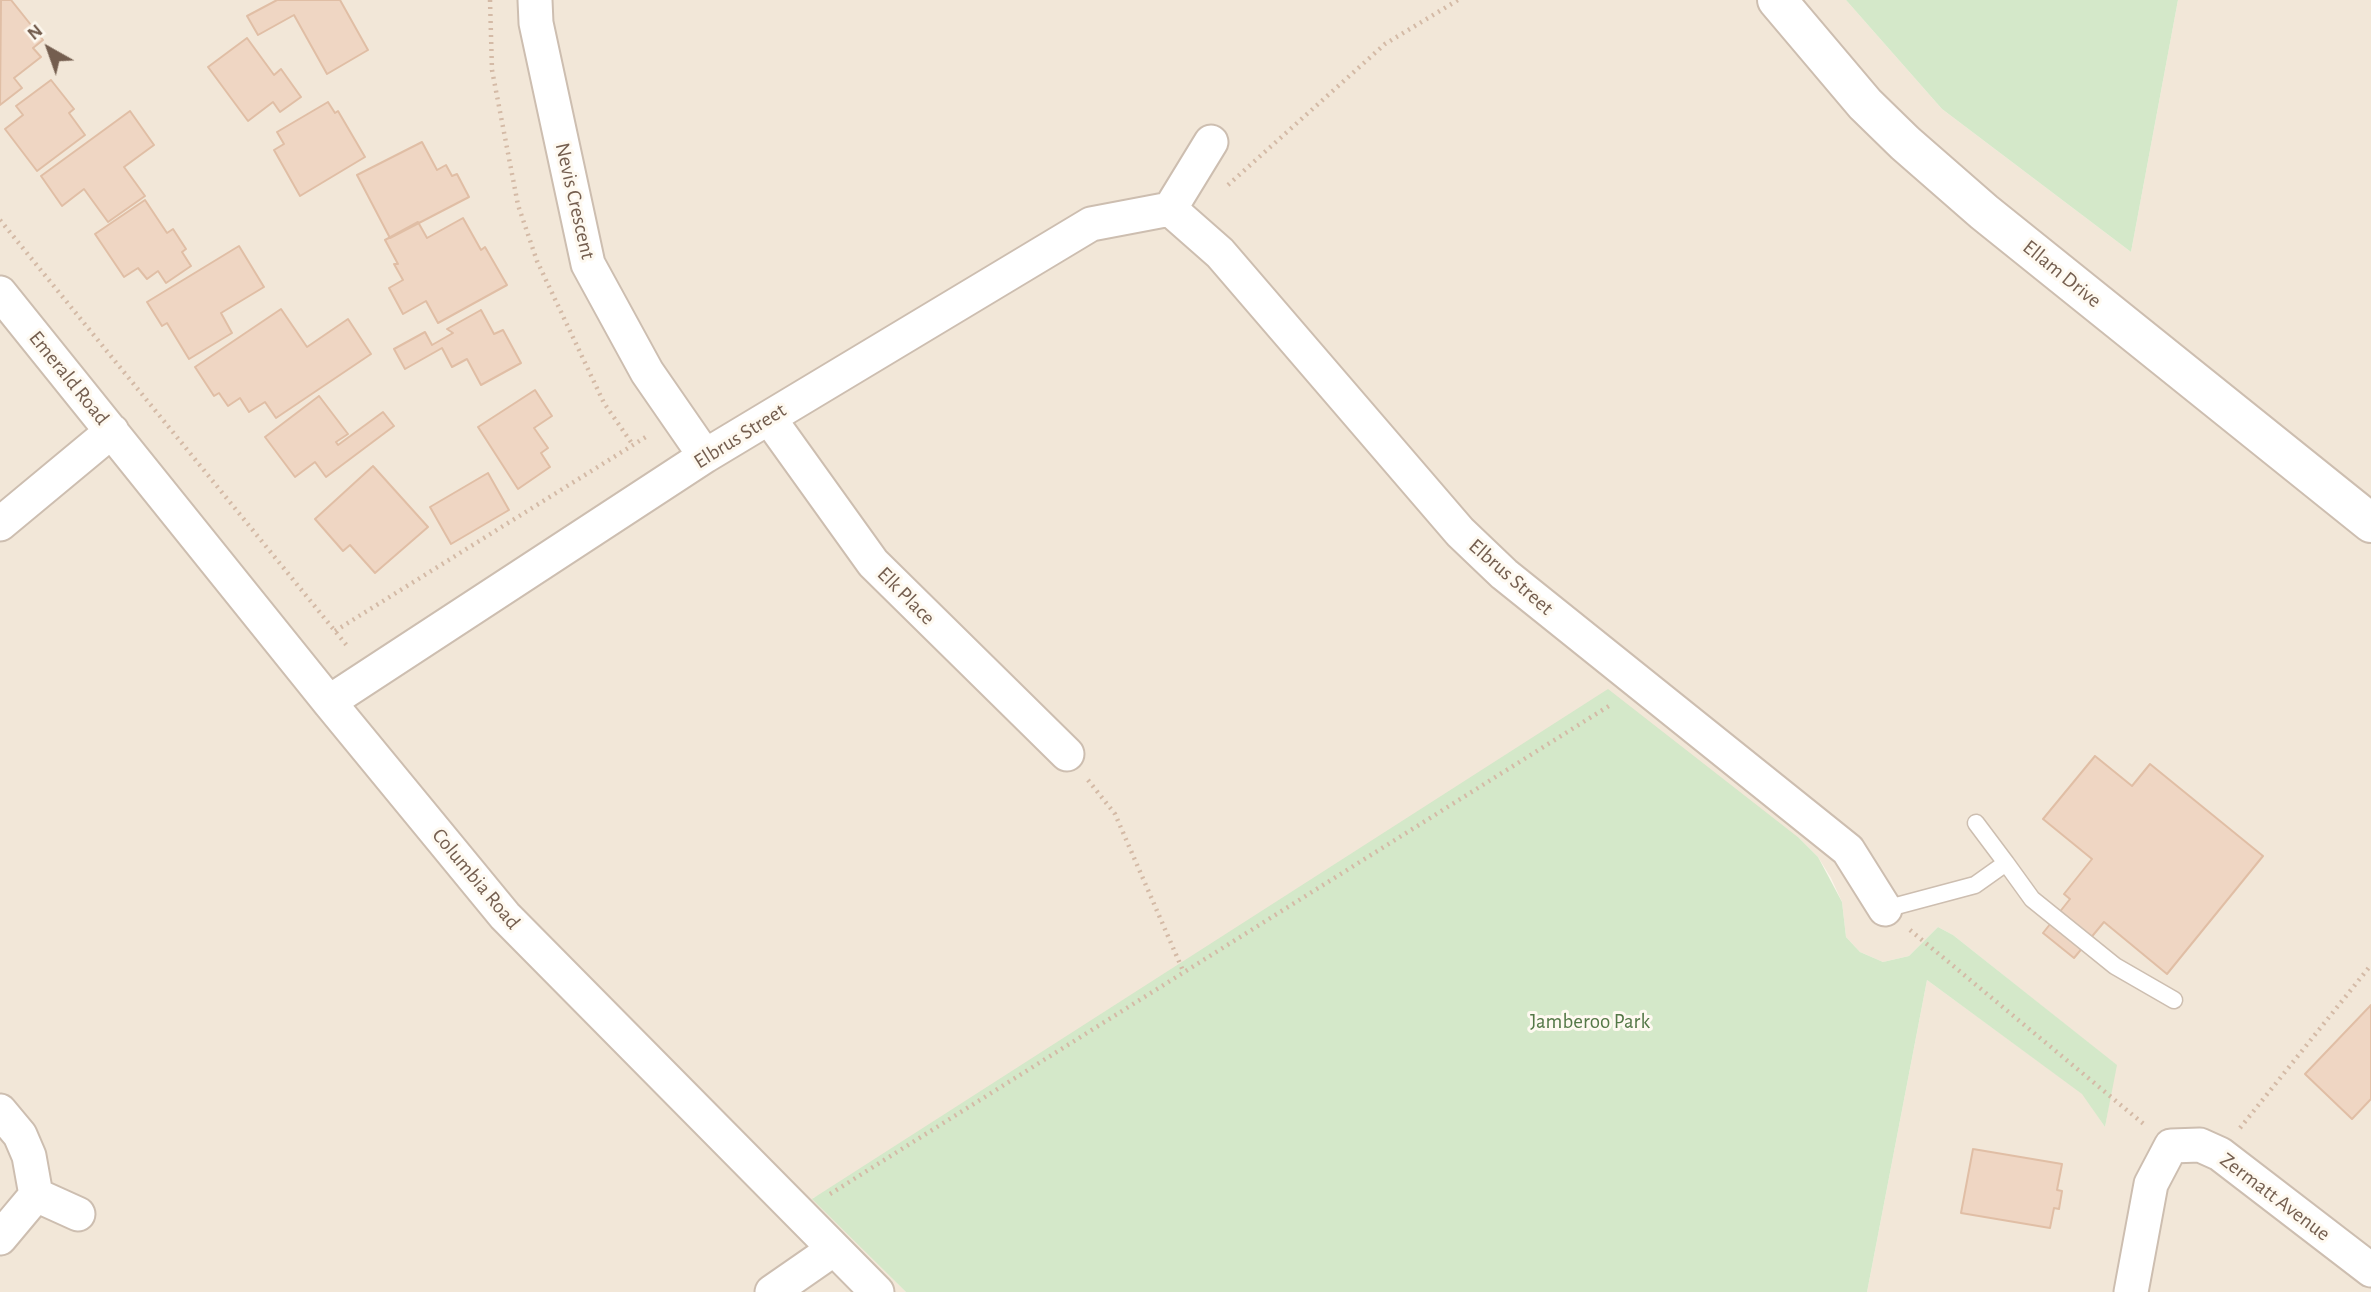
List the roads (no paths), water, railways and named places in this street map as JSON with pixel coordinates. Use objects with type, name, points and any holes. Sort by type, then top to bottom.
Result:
[{"type":"street","name":"Nevis Crescent","points":[[536,0],[536,23],[588,264],[647,372],[705,457]]},
{"type":"street","name":"Ellam Drive","points":[[1777,0],[1865,104],[1905,143],[1984,212],[2371,523]]},
{"type":"street","points":[[1179,217],[1211,142]]},
{"type":"street","name":"Elbrus Street","points":[[329,702],[705,457],[1091,223],[1179,217],[1220,253],[1460,532],[1504,574],[1849,850],[1885,909]]},
{"type":"street","name":"Emerald Road","points":[[0,293],[112,431]]},
{"type":"street","name":"Elk Place","points":[[769,418],[873,563],[1068,754]]},
{"type":"street","points":[[0,524],[112,431]]},
{"type":"street","name":"Columbia Road","points":[[112,431],[505,916],[877,1292]]},
{"type":"street","points":[[0,1111],[20,1135],[29,1157],[36,1195]]},
{"type":"street","name":"Zermatt Avenue","points":[[2131,1292],[2151,1184],[2171,1146],[2200,1145],[2220,1154],[2371,1270]]},
{"type":"street","points":[[36,1195],[78,1214]]},
{"type":"street","points":[[0,1238],[36,1195]]},
{"type":"street","points":[[772,1292],[834,1249]]},
{"type":"lane","points":[[1976,823],[2032,899],[2115,966],[2174,1000]]},
{"type":"lane","points":[[1885,909],[1975,885],[2006,863]]},
{"type":"park label","name":"Jamberoo Park","points":[[1590,1022]]}]
